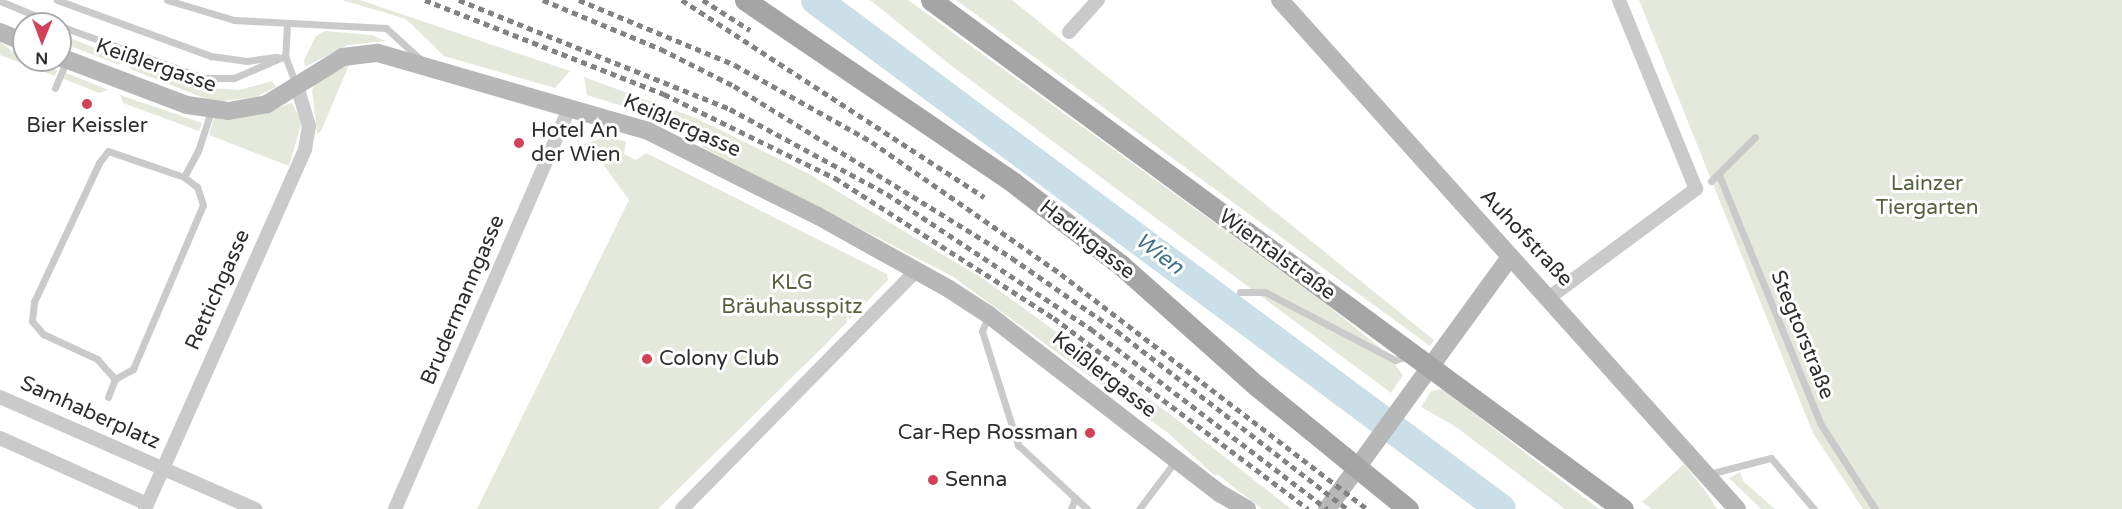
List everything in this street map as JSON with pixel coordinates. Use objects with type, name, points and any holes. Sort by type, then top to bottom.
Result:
[{"type":"main road","name":"Hadikgasse","points":[[745,0],[1014,183],[1121,265],[1257,386],[1408,509]]},
{"type":"main road","name":"Wientalstraße","points":[[931,0],[1413,355],[1425,376],[1623,509]]},
{"type":"street","points":[[1069,32],[1098,0]]},
{"type":"street","name":"Auhofstraße","points":[[1280,0],[1510,257],[1550,297],[1709,474],[1737,509]]},
{"type":"street","points":[[1550,297],[1696,189],[1619,0]]},
{"type":"street","name":"Keißlergasse","points":[[72,61],[177,102],[211,111],[253,108],[297,86],[332,62],[356,53],[378,53],[570,107],[675,143],[917,270],[989,315],[1221,494],[1247,509]]},
{"type":"street","name":"Rettichgasse","points":[[146,507],[305,149],[309,126],[297,86]]},
{"type":"street","name":"Brudermanngasse","points":[[395,509],[570,107]]},
{"type":"street","points":[[1327,509],[1510,257]]},
{"type":"street","points":[[682,509],[917,270]]},
{"type":"street","name":"Samhaberplatz","points":[[0,397],[255,509]]},
{"type":"street","points":[[0,438],[146,507]]},
{"type":"street","name":"Keißlergasse","points":[[1221,494],[1233,509]]},
{"type":"lane","points":[[57,0],[211,56],[247,61],[285,56]]},
{"type":"lane","points":[[167,0],[224,18],[386,28],[427,66]]},
{"type":"lane","points":[[0,1],[27,12]]},
{"type":"lane","points":[[286,23],[285,56],[297,86]]},
{"type":"lane","points":[[72,30],[204,78],[241,77],[285,56]]},
{"type":"lane","points":[[55,88],[59,72]]},
{"type":"lane","points":[[184,177],[198,151],[211,111]]},
{"type":"lane","points":[[1711,181],[1755,137]]},
{"type":"lane","points":[[108,397],[115,380],[133,369],[201,214],[201,195],[184,177],[108,151],[99,163],[34,302],[32,321],[38,330],[97,359],[115,380]]},
{"type":"lane","name":"Stegtorstraße","points":[[1719,175],[1820,423],[1875,509]]},
{"type":"lane","points":[[1240,292],[1265,292],[1395,360],[1413,355]]},
{"type":"lane","points":[[989,315],[982,331],[1018,445],[1087,509]]},
{"type":"lane","points":[[1709,474],[1771,458],[1814,509]]},
{"type":"lane","points":[[1139,509],[1176,459]]},
{"type":"lane","points":[[1071,509],[1075,498]]},
{"type":"green space","points":[[342,0],[360,0],[570,71],[555,88],[444,56],[406,19]]},
{"type":"green space","points":[[870,0],[908,0],[1322,301],[1383,350],[1403,375],[1391,393],[953,67]]},
{"type":"green space","points":[[956,0],[1012,0],[1434,340],[1430,346]]},
{"type":"green space","name":"Lainzer Tiergarten","points":[[1639,0],[2122,0],[2122,509],[1863,509],[1813,433]]},
{"type":"green space","points":[[325,31],[371,35],[386,41],[348,45],[305,67],[304,60],[316,36]]},
{"type":"green space","points":[[72,39],[122,59],[119,65],[72,47]]},
{"type":"green space","points":[[0,42],[12,51],[12,60],[0,55]]},
{"type":"green space","points":[[132,63],[210,88],[239,90],[272,81],[276,87],[256,97],[214,102],[130,69]]},
{"type":"green space","points":[[349,65],[321,131],[317,134],[312,90],[316,83]]},
{"type":"green space","points":[[45,72],[56,72],[55,76]]},
{"type":"green space","points":[[66,73],[109,90],[99,93],[64,79]]},
{"type":"green space","points":[[584,77],[696,118],[809,174],[985,280],[1171,415],[1291,509],[1262,509],[1217,474],[1215,476],[1168,433],[952,276],[702,147],[704,140],[655,116],[587,95]]},
{"type":"green space","points":[[120,95],[202,123],[199,131],[123,103]]},
{"type":"green space","points":[[292,103],[302,122],[289,166],[209,135],[214,118],[257,115]]},
{"type":"green space","name":"Colony Club","points":[[609,136],[626,142],[624,154],[636,160],[646,153],[887,274],[888,280],[850,319],[847,316],[847,322],[825,345],[658,509],[477,509],[629,200],[592,149],[578,146]]},
{"type":"green space","points":[[1442,389],[1599,509],[1565,509],[1456,427],[1421,407],[1431,391]]},
{"type":"green space","points":[[1684,464],[1717,509],[1652,509],[1642,502]]},
{"type":"green space","points":[[1740,472],[1744,482],[1775,509],[1761,509],[1729,478]]},
{"type":"waterway","name":"Wien","points":[[816,0],[1501,509]]},
{"type":"railway","points":[[425,0],[664,94],[835,178],[1054,318],[1308,509]]},
{"type":"railway","points":[[459,0],[730,109],[887,194],[1091,329],[1327,509]]},
{"type":"railway","points":[[543,0],[661,49],[734,86],[1012,258],[1117,331],[1347,509]]},
{"type":"railway","points":[[579,0],[735,65],[872,142],[1061,274],[1367,509]]},
{"type":"railway","points":[[682,0],[984,197]]},
{"type":"railway","points":[[703,0],[750,30]]},
{"type":"place","name":"Bier Keissler","points":[[87,104]]},
{"type":"place","name":"Hotel An der Wien","points":[[519,143]]},
{"type":"place","name":"Colony Club","points":[[647,359]]},
{"type":"place","name":"Car-Rep Rossman","points":[[1090,433]]},
{"type":"place","name":"Senna","points":[[933,480]]},
{"type":"park label","name":"KLG Bräuhausspitz","points":[[792,295]]}]
